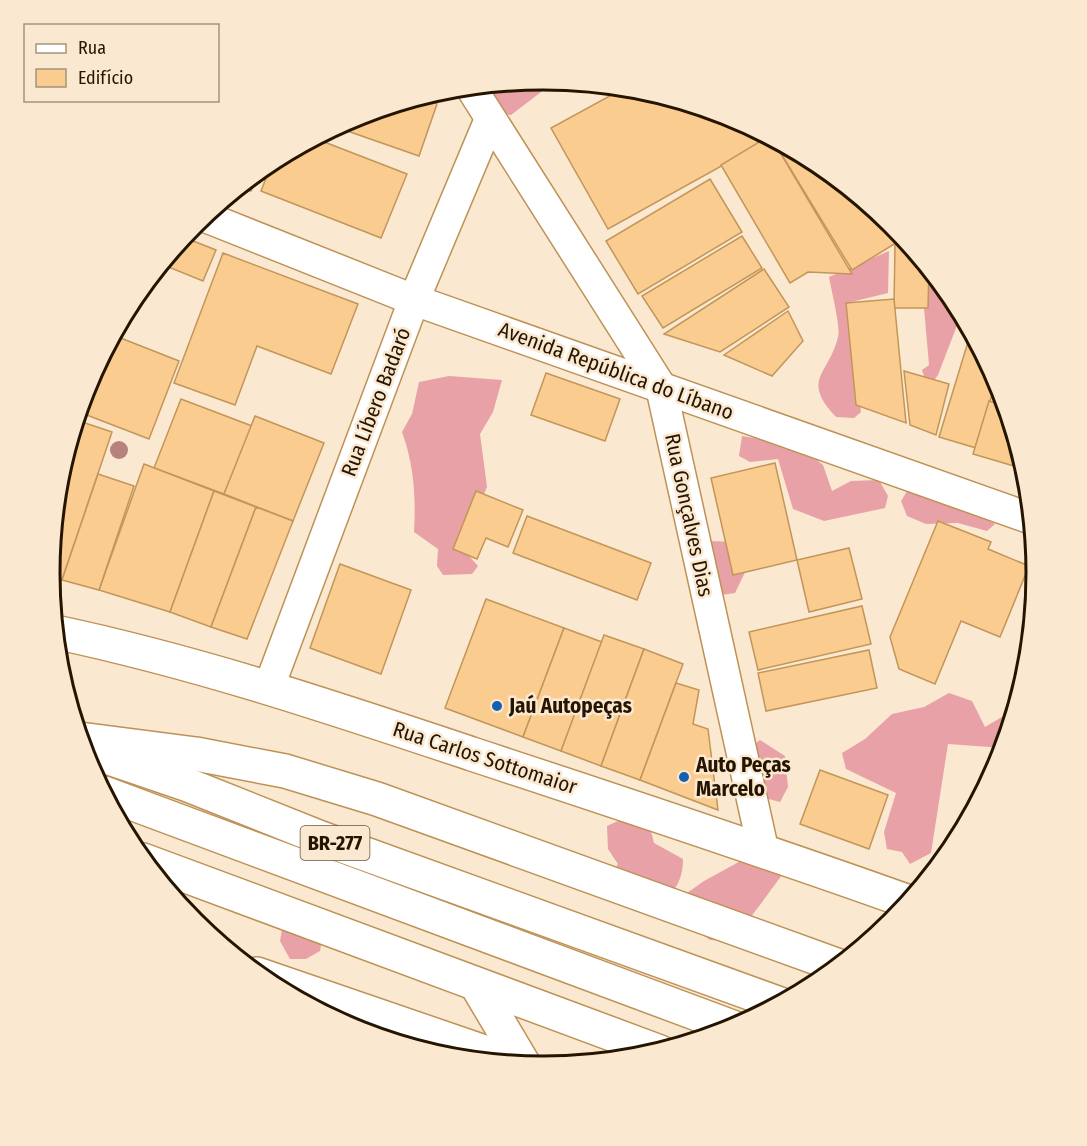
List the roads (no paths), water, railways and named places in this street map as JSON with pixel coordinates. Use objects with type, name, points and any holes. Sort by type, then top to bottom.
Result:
[{"type":"main road","name":"Rua Carlos Sottomaior","points":[[64,634],[113,644],[269,687],[763,849],[900,899]]},
{"type":"main road","points":[[91,740],[207,756],[285,771],[326,783],[378,799],[830,963]]},
{"type":"main road","name":"BR-277","points":[[96,756],[188,785],[321,838],[770,1000]]},
{"type":"main road","name":"BR-277","points":[[116,797],[721,1023]]},
{"type":"main road","points":[[159,866],[643,1046]]},
{"type":"main road","points":[[476,984],[517,1055]]},
{"type":"main road","points":[[354,1018],[471,1051]]},
{"type":"street","name":"Rua Gonçalves Dias","points":[[475,95],[661,387],[763,849]]},
{"type":"street","name":"Rua Líbero Badaró","points":[[269,687],[414,300],[490,119]]},
{"type":"street","name":"Avenida República do Líbano","points":[[213,220],[414,300],[1024,516]]},
{"type":"place","name":"Jaú Autopeças","points":[[497,706]]},
{"type":"place","name":"Auto Peças Marcelo","points":[[684,777]]}]
